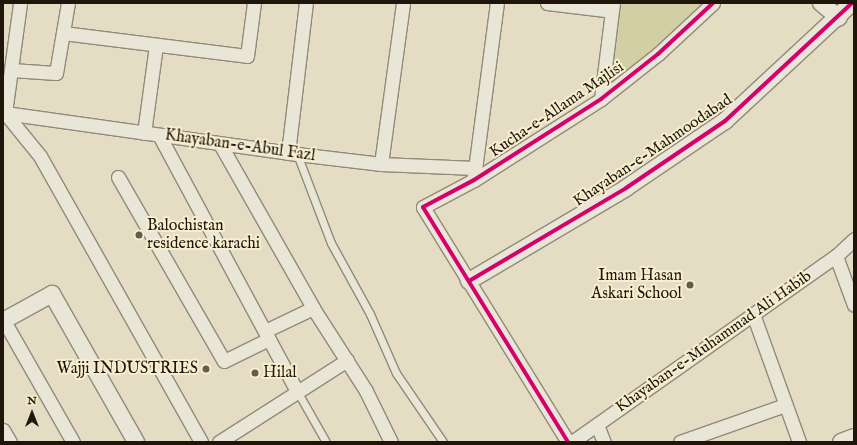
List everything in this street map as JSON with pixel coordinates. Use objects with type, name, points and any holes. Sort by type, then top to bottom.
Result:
[{"type":"street","points":[[20,3],[5,113],[40,156],[201,442]]},
{"type":"street","points":[[11,70],[56,73],[68,3]]},
{"type":"street","points":[[63,33],[247,56],[254,3]]},
{"type":"street","points":[[293,154],[306,3]]},
{"type":"street","points":[[381,164],[403,3]]},
{"type":"street","points":[[474,174],[497,3]]},
{"type":"street","points":[[547,3],[612,7],[601,98]]},
{"type":"street","points":[[821,3],[847,10]]},
{"type":"street","name":"Kucha-e-Allama Majlisi","points":[[469,281],[423,207],[474,174],[601,98],[658,54],[711,4]]},
{"type":"street","name":"Khayaban-e-Mahmoodabad","points":[[469,281],[626,188],[725,120],[847,10]]},
{"type":"street","points":[[144,133],[156,45]]},
{"type":"street","name":"Khayaban-e-Abul Fazl","points":[[5,113],[293,154],[474,174]]},
{"type":"street","points":[[159,135],[297,391]]},
{"type":"street","points":[[220,144],[313,308],[366,391],[391,442]]},
{"type":"street","points":[[118,177],[224,361],[313,308]]},
{"type":"street","name":"Khayaban-e-Muhammad Ali Habib","points":[[572,442],[836,256],[854,239]]},
{"type":"street","points":[[836,256],[854,305]]},
{"type":"street","points":[[469,281],[568,442]]},
{"type":"street","points":[[73,442],[4,321],[52,294],[136,442]]},
{"type":"street","points":[[753,314],[799,442]]},
{"type":"street","points":[[218,442],[347,360]]},
{"type":"street","points":[[680,442],[785,405]]},
{"type":"street","points":[[596,425],[604,442]]},
{"type":"street","points":[[3,430],[10,442]]},
{"type":"street","points":[[841,442],[854,437]]},
{"type":"lane","points":[[293,154],[331,243],[370,314],[396,373],[443,442]]},
{"type":"lane","points":[[297,391],[326,442]]},
{"type":"shaded area","points":[[613,3],[708,3],[601,99]]},
{"type":"cycle path","points":[[568,442],[423,207],[474,180],[601,99],[658,54],[713,3]]},
{"type":"cycle path","points":[[469,281],[626,188],[725,121],[852,3]]},
{"type":"place","name":"Balochistan residence karachi","points":[[139,235]]},
{"type":"place","name":"Imam Hasan Askari School","points":[[690,285]]},
{"type":"place","name":"Wajji INDUSTRIES","points":[[206,369]]},
{"type":"place","name":"Hilal","points":[[255,373]]}]
